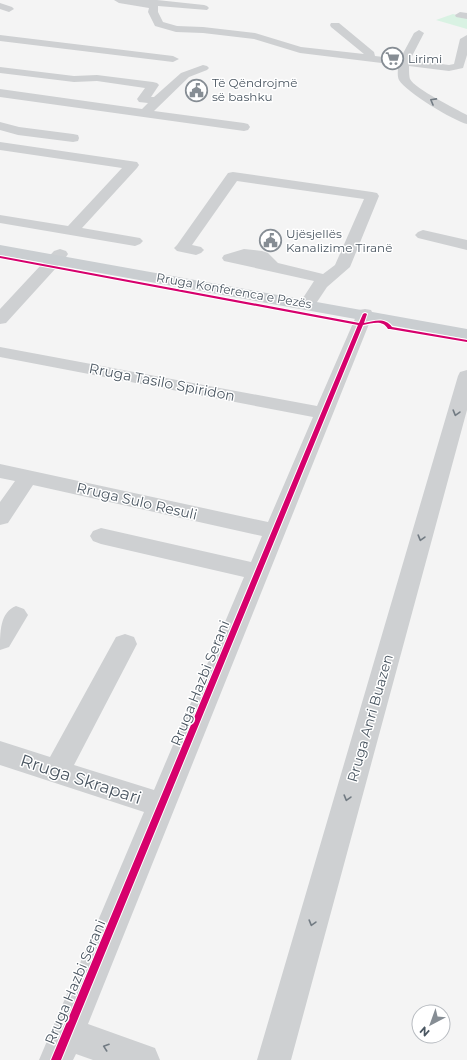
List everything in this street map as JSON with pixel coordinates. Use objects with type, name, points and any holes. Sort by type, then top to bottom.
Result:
[{"type":"main road","name":"Rruga Konferenca e Pezës","points":[[0,244],[467,334]]},
{"type":"main road","name":"Rruga Konferenca e Pezës","points":[[0,250],[57,256],[467,324]]},
{"type":"street","points":[[119,0],[154,7],[153,12],[159,24],[176,29],[203,30],[255,36],[300,50],[368,59],[454,68],[459,66],[466,41]]},
{"type":"street","points":[[136,0],[204,8]]},
{"type":"street","points":[[335,25],[370,54],[368,59]]},
{"type":"street","points":[[419,33],[403,63],[404,79],[408,85],[423,95],[467,120]]},
{"type":"street","points":[[0,38],[173,59]]},
{"type":"street","points":[[146,113],[185,75],[202,68]]},
{"type":"street","points":[[0,70],[74,79],[97,78],[153,85],[143,99],[157,102]]},
{"type":"street","points":[[0,93],[244,127]]},
{"type":"street","points":[[0,126],[18,131],[73,138]]},
{"type":"street","points":[[0,146],[132,165],[72,231]]},
{"type":"street","points":[[196,250],[182,248],[233,176],[372,196],[342,267],[333,275],[324,279],[316,287],[311,298]]},
{"type":"street","points":[[0,219],[135,241]]},
{"type":"street","points":[[423,235],[467,245]]},
{"type":"street","points":[[0,319],[57,256]]},
{"type":"street","points":[[272,266],[324,279]]},
{"type":"street","name":"Rruga Hazbi Serani","points":[[61,1047],[365,314]]},
{"type":"street","name":"Rruga Tasilo Spiridon","points":[[0,352],[324,412]]},
{"type":"street","name":"Rruga Anri Buazen","points":[[274,1060],[467,376]]},
{"type":"street","name":"Rruga Sulo Resuli","points":[[0,470],[275,532]]},
{"type":"street","points":[[0,518],[28,477]]},
{"type":"street","points":[[101,536],[258,572]]},
{"type":"street","points":[[0,640],[16,615]]},
{"type":"street","points":[[57,771],[125,644]]},
{"type":"street","name":"Rruga Skrapari","points":[[0,753],[162,805]]},
{"type":"street","points":[[61,1047],[143,1060]]},
{"type":"green space","points":[[453,14],[467,18],[467,29],[436,20]]},
{"type":"cycle path","points":[[0,257],[354,323],[364,324],[378,321],[388,325],[390,328],[467,341]]},
{"type":"cycle path","points":[[56,1060],[365,314]]},
{"type":"place","name":"Lirimi","points":[[393,59]]},
{"type":"place","name":"Të Qëndrojmë së bashku","points":[[196,90]]},
{"type":"place","name":"Ujësjellës Kanalizime Tiranë","points":[[270,241]]}]
